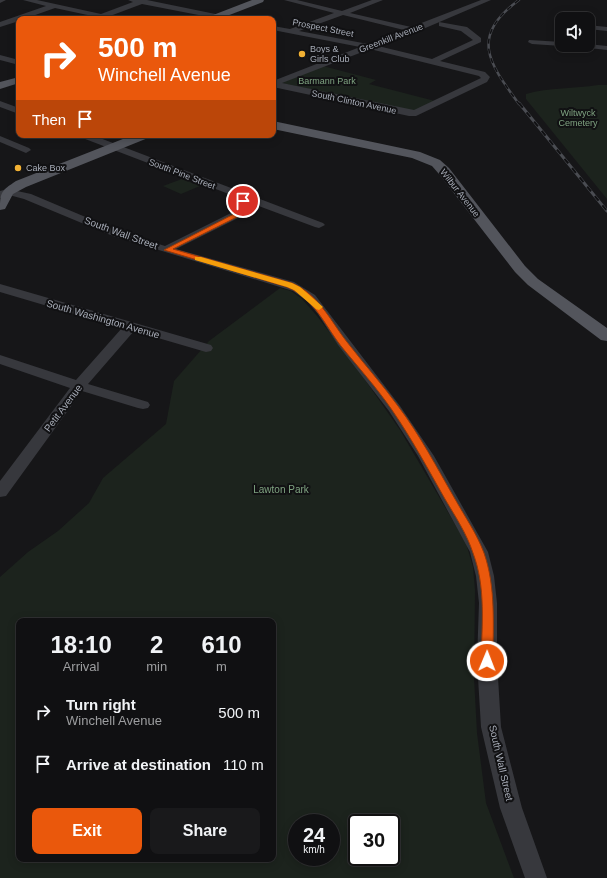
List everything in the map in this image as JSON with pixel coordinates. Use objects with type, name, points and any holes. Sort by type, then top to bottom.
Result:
[{"type":"main road","points":[[219,16],[260,0]]},
{"type":"main road","points":[[0,86],[16,81]]},
{"type":"main road","name":"Wilbur Avenue","points":[[276,126],[416,155],[436,163],[444,171],[520,269],[533,282],[607,336]]},
{"type":"main road","points":[[0,206],[2,189],[21,184],[136,138]]},
{"type":"street","points":[[26,0],[102,16],[144,1]]},
{"type":"street","points":[[26,16],[73,0]]},
{"type":"street","points":[[132,0],[144,1],[206,16]]},
{"type":"street","points":[[288,0],[421,32]]},
{"type":"street","points":[[276,36],[378,0]]},
{"type":"street","name":"Greenkill Avenue","points":[[276,83],[487,0]]},
{"type":"street","points":[[169,7],[182,2]]},
{"type":"street","points":[[0,25],[16,19]]},
{"type":"street","points":[[432,62],[478,40],[464,29],[442,24]]},
{"type":"street","points":[[0,25],[16,28]]},
{"type":"street","points":[[595,28],[607,29]]},
{"type":"street","name":"Prospect Street","points":[[276,29],[368,47],[482,74],[486,77],[484,80],[476,84],[411,113]]},
{"type":"street","points":[[532,42],[555,44]]},
{"type":"street","points":[[595,47],[607,48]]},
{"type":"street","points":[[0,57],[16,62]]},
{"type":"street","name":"South Clinton Avenue","points":[[276,85],[336,99],[411,113]]},
{"type":"street","points":[[0,100],[13,100]]},
{"type":"street","points":[[0,104],[16,110]]},
{"type":"street","name":"South Pine Street","points":[[90,138],[319,225]]},
{"type":"street","points":[[0,139],[26,150]]},
{"type":"street","name":"South Wall Street","points":[[2,189],[27,196],[117,234],[167,250],[290,285],[311,298],[323,312],[343,342],[395,409],[426,456],[478,552],[485,576],[488,603],[487,661],[491,727],[511,808],[536,878]]},
{"type":"street","points":[[167,250],[242,212],[244,208],[243,201],[238,194]]},
{"type":"street","name":"South Washington Avenue","points":[[0,288],[206,348]]},
{"type":"street","name":"Petit Avenue","points":[[0,492],[79,386],[130,327]]},
{"type":"street","points":[[0,359],[79,386],[143,405]]},
{"type":"green space","name":"Barmann Park","points":[[323,66],[376,80],[369,84],[435,101],[415,111],[281,83]]},
{"type":"green space","name":"Wiltwyck Cemetery","points":[[607,85],[607,199],[526,99],[526,94],[535,92]]},
{"type":"green space","points":[[182,179],[200,186],[181,194],[163,186]]},
{"type":"green space","name":"Lawton Park","points":[[280,288],[291,291],[302,299],[317,316],[356,367],[400,430],[466,543],[473,567],[475,590],[474,678],[477,733],[486,803],[514,878],[0,878],[0,577],[28,552],[58,531],[89,503],[103,478],[166,424],[174,381],[209,341]]},
{"type":"railway","points":[[519,0],[503,13],[494,26],[489,38],[489,50],[493,63],[499,76],[519,104]]},
{"type":"railway","points":[[519,103],[607,211]]},
{"type":"slow traffic","points":[[198,259],[290,285],[311,298],[319,307]]},
{"type":"place","name":"Boys & Girls Club","points":[[302,54]]},
{"type":"place","name":"Cake Box","points":[[18,168]]},
{"type":"route","points":[[243,201],[244,208],[242,212],[167,250],[290,285],[311,298],[323,312],[343,342],[395,409],[426,456],[478,552],[485,576],[488,603],[487,661]]}]
